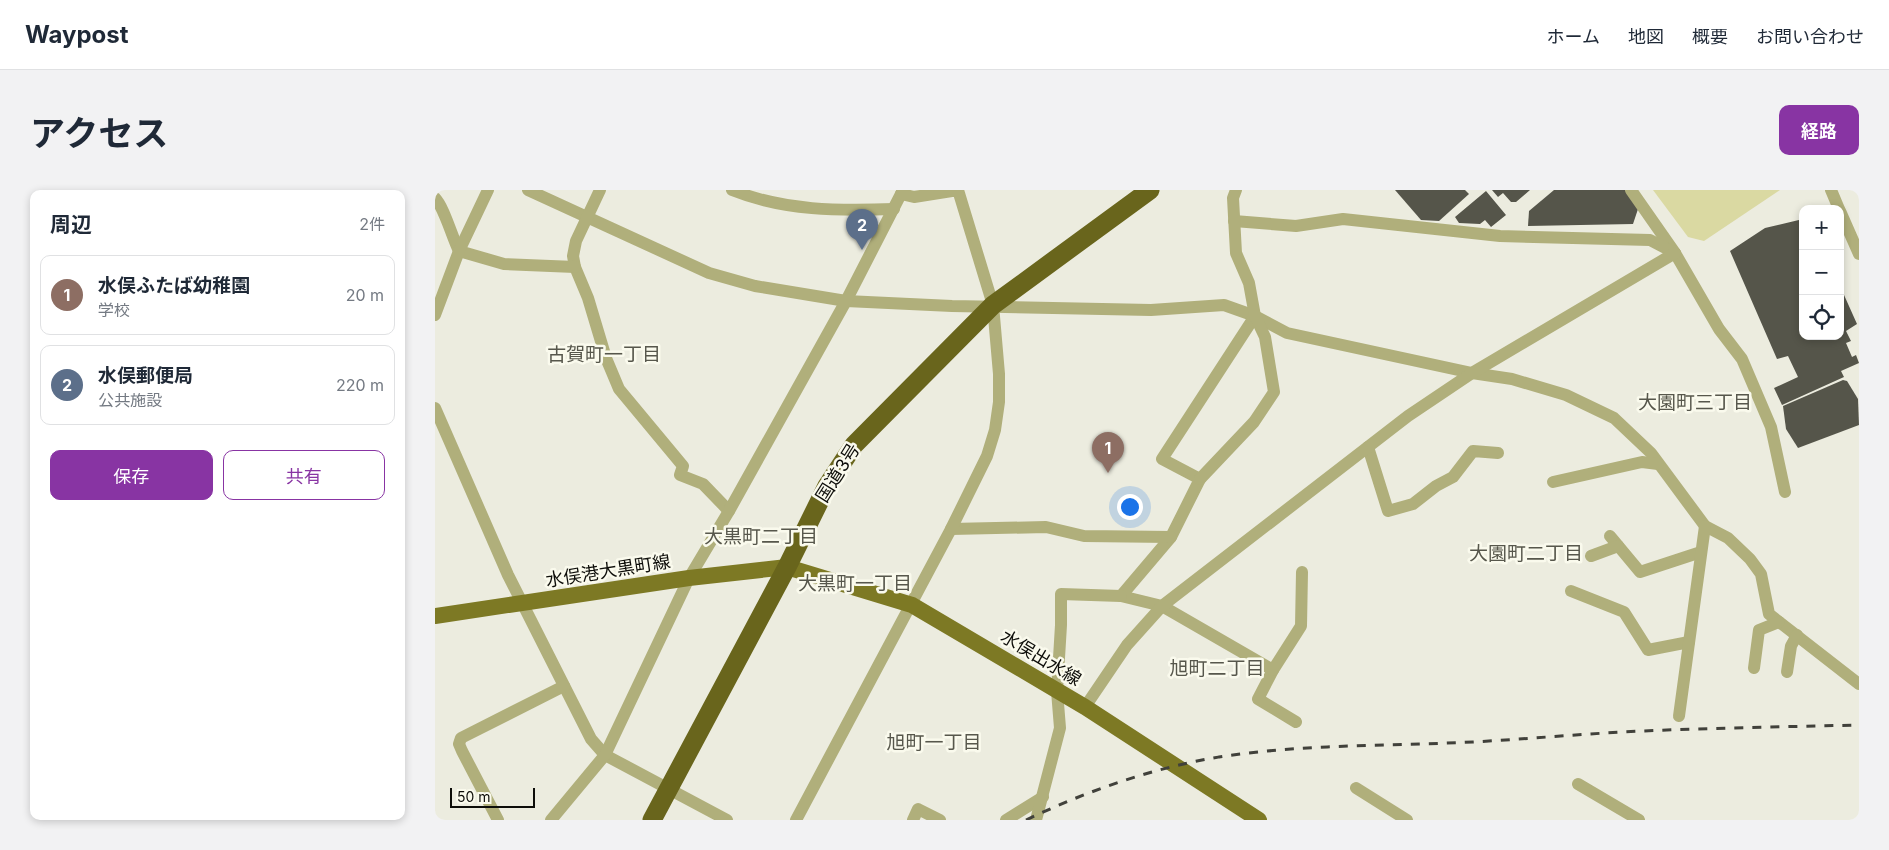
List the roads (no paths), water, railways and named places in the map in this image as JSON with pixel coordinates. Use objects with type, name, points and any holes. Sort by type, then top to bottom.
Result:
[{"type":"highway","name":"国道3号","points":[[652,820],[787,567],[827,486],[854,445],[993,305],[1150,190]]},
{"type":"main road","name":"水俣港大黒町線","points":[[435,616],[522,605],[689,578],[787,567]]},
{"type":"main road","name":"水俣出水線","points":[[787,567],[912,605],[1085,707],[1259,820]]},
{"type":"street","points":[[435,315],[459,252],[487,190]]},
{"type":"street","points":[[527,190],[709,273],[755,286],[846,301],[952,306],[993,305],[1151,310],[1224,305],[1255,316],[1287,332],[1473,373],[1512,378],[1566,395],[1614,418],[1651,454],[1705,526],[1728,538],[1750,559],[1761,574],[1769,614],[1859,684]]},
{"type":"street","points":[[601,190],[575,241],[573,256],[606,358],[619,389],[683,466],[680,475],[703,484],[729,511]]},
{"type":"street","points":[[732,190],[789,206],[848,210],[894,209]]},
{"type":"street","points":[[551,820],[605,756],[689,578],[729,511],[846,301],[902,192],[914,197],[958,190],[993,305],[999,374],[999,402],[995,430],[987,456],[951,529],[912,605],[795,820]]},
{"type":"street","points":[[1121,596],[1171,538],[1200,480],[1254,422],[1274,392],[1265,337],[1255,316],[1249,283],[1236,253],[1233,198],[1237,190]]},
{"type":"street","points":[[1631,190],[1675,253],[1719,329],[1742,359],[1771,427],[1785,492]]},
{"type":"street","points":[[1831,190],[1838,205]]},
{"type":"street","points":[[435,198],[439,202],[450,234],[459,252],[504,264],[575,267]]},
{"type":"street","points":[[1234,221],[1296,226],[1343,219],[1500,236],[1650,240],[1675,253]]},
{"type":"street","points":[[1844,219],[1859,254]]},
{"type":"street","points":[[1085,707],[1127,644],[1162,606],[1367,447],[1408,416],[1473,373],[1675,253]]},
{"type":"street","points":[[1200,480],[1162,459],[1255,316]]},
{"type":"street","points":[[435,408],[522,605],[591,740],[605,756],[727,820]]},
{"type":"street","points":[[1367,447],[1388,511],[1413,504],[1436,486],[1453,477],[1473,451],[1498,453]]},
{"type":"street","points":[[1553,482],[1642,462],[1658,464]]},
{"type":"street","points":[[1679,716],[1705,526]]},
{"type":"street","points":[[951,529],[1046,527],[1084,536],[1171,538]]},
{"type":"street","points":[[1591,556],[1614,541],[1640,572],[1701,552]]},
{"type":"street","points":[[1296,722],[1258,699],[1273,670],[1301,626],[1302,572]]},
{"type":"street","points":[[1571,591],[1624,612],[1648,650],[1689,642]]},
{"type":"street","points":[[1036,820],[1060,728],[1057,691],[1061,594],[1121,596],[1162,606],[1273,670]]},
{"type":"street","points":[[1754,668],[1759,630],[1779,622]]},
{"type":"street","points":[[1787,672],[1791,646],[1797,635]]},
{"type":"street","points":[[498,820],[462,751],[459,744],[461,738],[563,686]]},
{"type":"street","points":[[1578,784],[1639,820]]},
{"type":"street","points":[[1356,788],[1407,820]]},
{"type":"street","points":[[1006,820],[1043,797]]},
{"type":"street","points":[[913,820],[918,808],[940,820]]},
{"type":"railway","points":[[1026,820],[1072,799],[1145,774],[1219,757],[1251,753],[1314,748],[1473,742],[1603,733],[1859,725]]},
{"type":"place","name":"水俣郵便局","points":[[862,250]]},
{"type":"place","name":"水俣ふたば幼稚園","points":[[1108,473]]},
{"type":"district","name":"古賀町一丁目","points":[[604,354]]},
{"type":"district","name":"大園町三丁目","points":[[1695,402]]},
{"type":"district","name":"大黒町二丁目","points":[[761,536]]},
{"type":"district","name":"大園町二丁目","points":[[1526,553]]},
{"type":"district","name":"大黒町一丁目","points":[[855,583]]},
{"type":"district","name":"旭町二丁目","points":[[1217,668]]},
{"type":"district","name":"旭町一丁目","points":[[934,742]]}]
